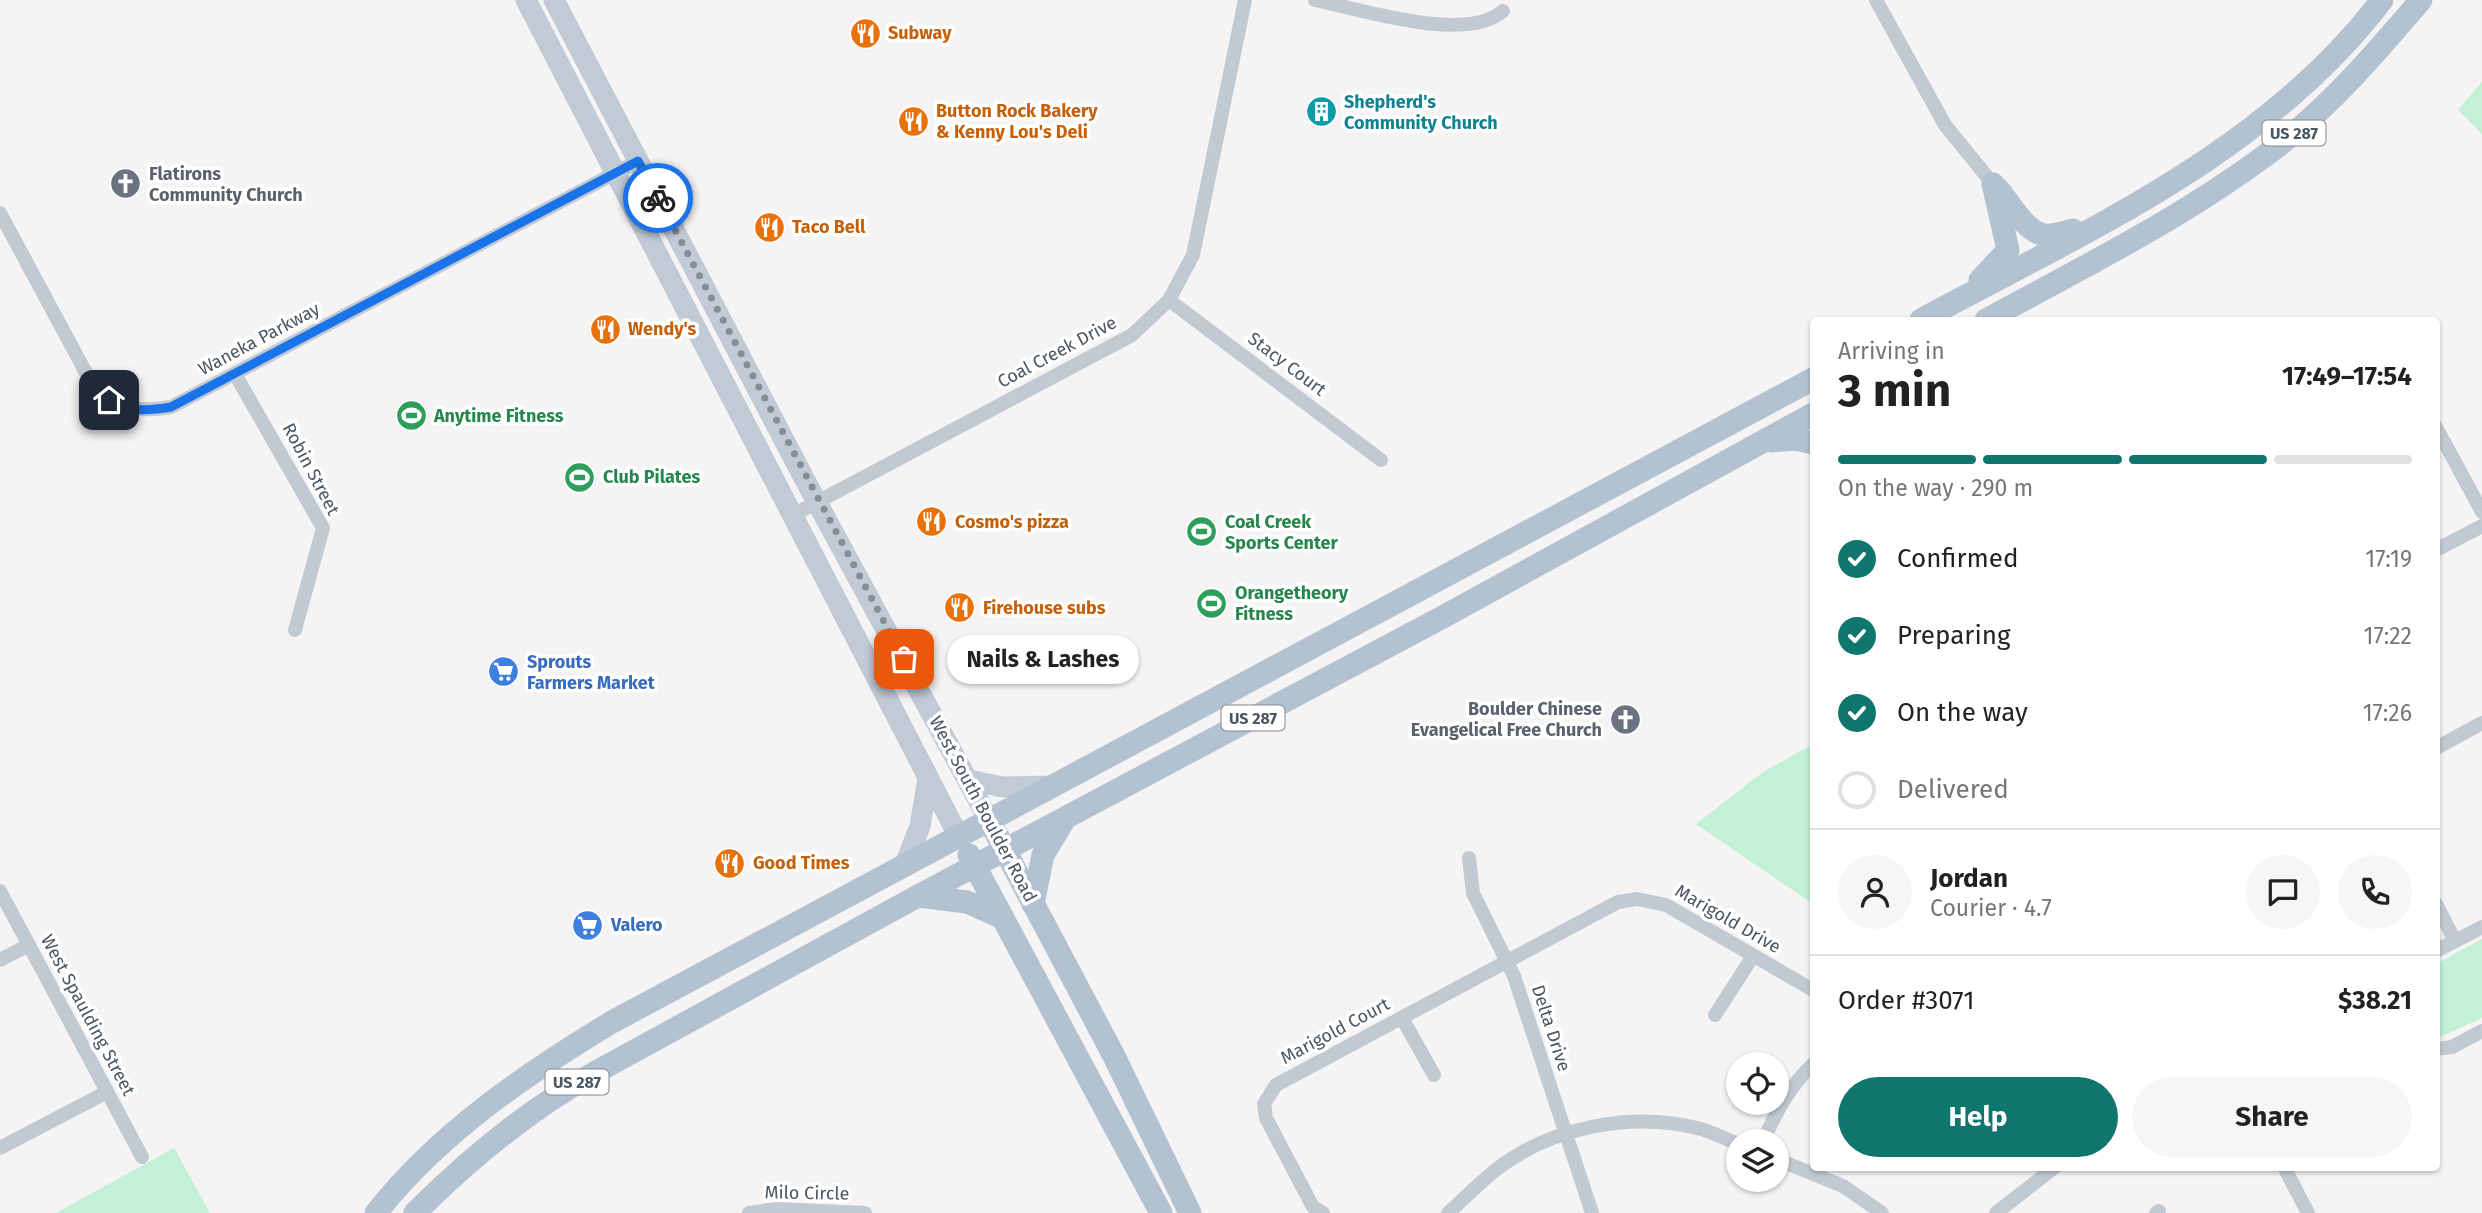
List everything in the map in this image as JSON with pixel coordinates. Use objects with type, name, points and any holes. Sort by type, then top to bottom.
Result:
[{"type":"main road","name":"West South Boulder Road","points":[[526,0],[928,779],[1161,1213]]},
{"type":"main road","name":"West South Boulder Road","points":[[554,0],[817,502],[1114,1056],[1190,1213]]},
{"type":"main road","name":"US 287","points":[[1927,317],[2160,190],[2244,135],[2329,59],[2382,0]]},
{"type":"main road","name":"US 287","points":[[1991,317],[2168,219],[2250,167],[2285,141],[2340,90],[2421,0]]},
{"type":"main road","points":[[1993,184],[2025,223],[2037,232],[2046,235],[2094,226]]},
{"type":"main road","points":[[1961,299],[2008,250],[1993,184]]},
{"type":"main road","name":"US 287","points":[[376,1213],[444,1142],[539,1068],[612,1022],[1810,381]]},
{"type":"main road","name":"US 287","points":[[415,1213],[501,1135],[555,1095],[918,896],[1762,444],[1810,416]]},
{"type":"main road","points":[[1762,444],[1784,439],[1810,443]]},
{"type":"main road","points":[[904,867],[920,826],[928,779]]},
{"type":"main road","points":[[968,780],[1003,787],[1053,786]]},
{"type":"main road","points":[[1033,904],[1043,855],[1065,819]]},
{"type":"main road","points":[[918,896],[967,902],[1003,918]]},
{"type":"street","name":"Coal Creek Drive","points":[[791,516],[1132,335],[1168,300],[1193,255],[1245,0]]},
{"type":"street","points":[[1315,0],[1448,26],[1476,23],[1503,11]]},
{"type":"street","points":[[1876,0],[1945,125],[1993,184]]},
{"type":"street","name":"Waneka Parkway","points":[[0,213],[92,384],[109,400],[130,410],[148,411],[171,407],[638,161]]},
{"type":"street","name":"Stacy Court","points":[[1168,300],[1381,460]]},
{"type":"street","name":"Robin Street","points":[[235,374],[323,528],[295,630]]},
{"type":"street","points":[[2440,434],[2482,512]]},
{"type":"street","points":[[2440,548],[2482,526]]},
{"type":"street","points":[[2440,746],[2482,723]]},
{"type":"street","name":"Delta Drive","points":[[1469,858],[1473,893],[1507,960],[1592,1213]]},
{"type":"street","name":"West Spaulding Street","points":[[0,891],[142,1157]]},
{"type":"street","name":"Marigold Drive","points":[[1507,960],[1618,902],[1637,899],[1666,905],[1810,988]]},
{"type":"street","points":[[2440,912],[2455,941]]},
{"type":"street","points":[[2440,949],[2482,927]]},
{"type":"street","points":[[0,960],[29,945]]},
{"type":"street","points":[[1715,1015],[1753,956]]},
{"type":"street","name":"Marigold Court","points":[[1323,1213],[1313,1207],[1266,1118],[1264,1104],[1276,1085],[1507,960]]},
{"type":"street","points":[[1402,1018],[1434,1075]]},
{"type":"street","points":[[2440,1048],[2452,1047],[2482,1031]]},
{"type":"street","points":[[1768,1129],[1775,1113],[1810,1067]]},
{"type":"street","points":[[0,1148],[107,1092]]},
{"type":"street","points":[[1448,1213],[1496,1169],[1523,1152],[1566,1135],[1625,1121],[1663,1122],[1700,1128],[1726,1139]]},
{"type":"street","points":[[1789,1165],[1843,1186],[1882,1213]]},
{"type":"street","points":[[1996,1213],[2050,1171]]},
{"type":"street","points":[[2286,1171],[2308,1213]]},
{"type":"street","name":"Milo Circle","points":[[749,1213],[776,1209],[865,1213]]},
{"type":"green space","points":[[2482,82],[2482,134],[2458,110]]},
{"type":"green space","points":[[1810,746],[1810,902],[1696,824],[1763,772]]},
{"type":"green space","points":[[2482,939],[2482,1018],[2440,1037],[2440,962]]},
{"type":"green space","points":[[174,1148],[210,1213],[56,1213]]},
{"type":"way so far","points":[[658,198],[817,502],[904,659]]},
{"type":"place","name":"Subway","points":[[865,33]]},
{"type":"place","name":"Shepherd's Community Church","points":[[1321,112]]},
{"type":"place","name":"Button Rock Bakery & Kenny Lou's Deli","points":[[913,121]]},
{"type":"place","name":"Flatirons Community Church","points":[[126,184]]},
{"type":"place","name":"Taco Bell","points":[[769,227]]},
{"type":"place","name":"Wendy's","points":[[605,329]]},
{"type":"place","name":"Anytime Fitness","points":[[411,416]]},
{"type":"place","name":"Club Pilates","points":[[580,477]]},
{"type":"place","name":"Cosmo's pizza","points":[[932,522]]},
{"type":"place","name":"Coal Creek Sports Center","points":[[1202,532]]},
{"type":"place","name":"Orangetheory Fitness","points":[[1212,603]]},
{"type":"place","name":"Firehouse subs","points":[[960,608]]},
{"type":"place","name":"Nails & Lashes","points":[[904,659]]},
{"type":"place","name":"Sprouts Farmers Market","points":[[504,672]]},
{"type":"place","name":"Boulder Chinese Evangelical Free Church","points":[[1625,719]]},
{"type":"place","name":"Good Times","points":[[730,863]]},
{"type":"place","name":"Valero","points":[[588,925]]},
{"type":"route","points":[[109,400],[130,410],[148,411],[171,407],[638,161],[658,198]]}]
